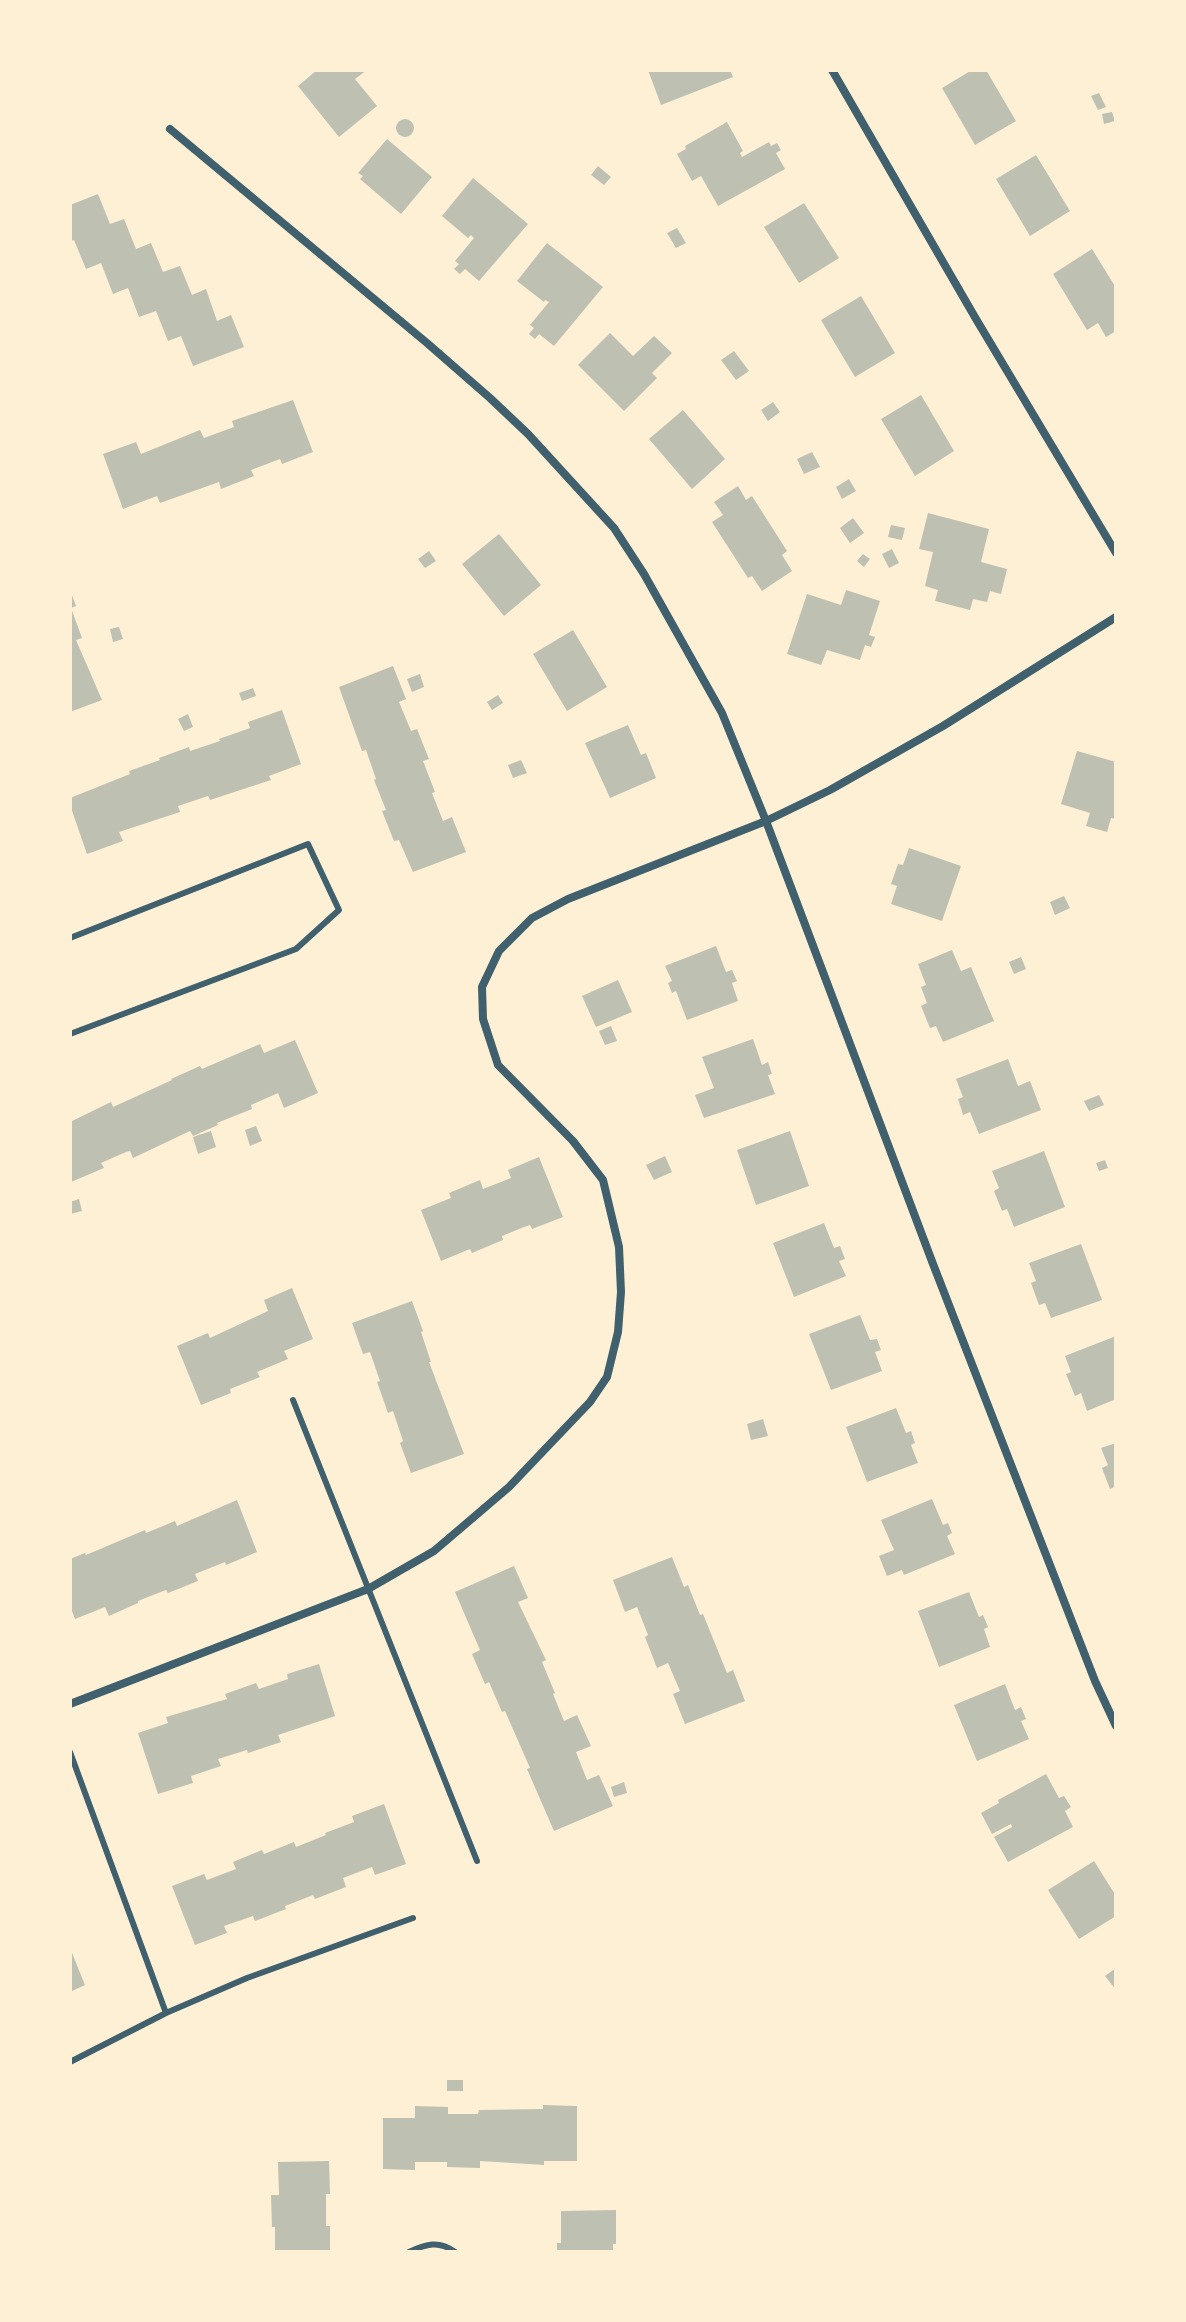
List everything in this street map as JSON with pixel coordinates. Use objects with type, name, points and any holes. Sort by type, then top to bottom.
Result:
[{"type":"street","points":[[832,70],[1116,553]]},
{"type":"street","points":[[170,129],[490,398],[528,434],[614,528],[644,574],[722,713],[766,821],[938,1279],[1089,1667],[1116,1726]]},
{"type":"street","points":[[70,1704],[368,1589],[434,1551],[509,1487],[590,1402],[607,1377],[618,1332],[621,1292],[619,1247],[603,1180],[573,1141],[498,1065],[483,1019],[482,987],[499,951],[532,918],[568,899],[766,821],[830,790],[943,726],[1116,617]]},
{"type":"lane","points":[[70,938],[308,844],[339,910],[296,949],[70,1034]]},
{"type":"lane","points":[[293,1400],[477,1861]]},
{"type":"lane","points":[[70,1752],[166,2013]]},
{"type":"lane","points":[[70,2062],[166,2013],[247,1978],[413,1918]]},
{"type":"lane","points":[[409,2252],[427,2243],[451,2248],[455,2252]]},
{"type":"building","points":[[317,70],[367,70],[355,79],[377,106],[339,137],[298,86]]},
{"type":"building","points":[[648,70],[730,70],[733,77],[661,105]]},
{"type":"building","points":[[972,70],[986,70],[1016,121],[975,145],[942,88]]},
{"type":"building","points":[[1099,93],[1106,107],[1098,110],[1091,96]]},
{"type":"building","points":[[1112,112],[1115,121],[1104,124],[1102,114]]},
{"type":"building","points":[[405,119],[414,128],[405,137],[396,128]]},
{"type":"building","points":[[727,122],[743,151],[740,153],[742,157],[769,142],[771,146],[777,143],[781,150],[776,153],[785,169],[718,206],[701,176],[692,181],[677,154],[686,149],[685,146]]},
{"type":"building","points":[[387,139],[432,177],[401,214],[360,179],[363,176],[358,173]]},
{"type":"building","points":[[1036,155],[1070,211],[1030,236],[996,179]]},
{"type":"building","points":[[598,166],[611,177],[604,185],[591,175]]},
{"type":"building","points":[[473,178],[528,224],[479,281],[465,269],[460,274],[454,269],[459,264],[455,261],[474,238],[471,235],[468,238],[442,216]]},
{"type":"building","points":[[98,194],[110,224],[124,219],[136,249],[151,243],[163,272],[180,266],[192,295],[206,289],[217,321],[231,315],[244,347],[193,366],[181,336],[168,341],[156,311],[139,317],[128,288],[113,294],[101,263],[86,269],[74,240],[70,241],[70,205]]},
{"type":"building","points":[[804,203],[839,258],[799,283],[764,227]]},
{"type":"building","points":[[677,228],[686,243],[676,248],[667,233]]},
{"type":"building","points":[[547,243],[603,287],[554,346],[539,334],[535,339],[529,334],[534,328],[530,325],[549,302],[544,302],[517,281]]},
{"type":"building","points":[[1092,249],[1116,288],[1116,331],[1106,337],[1098,323],[1087,330],[1053,274]]},
{"type":"building","points":[[861,296],[895,353],[855,377],[821,320]]},
{"type":"building","points":[[610,333],[633,356],[654,336],[672,353],[652,373],[657,378],[624,411],[578,365]]},
{"type":"building","points":[[734,351],[749,371],[736,380],[721,360]]},
{"type":"building","points":[[921,395],[954,451],[915,476],[881,419]]},
{"type":"building","points":[[293,400],[313,452],[282,464],[280,459],[251,470],[254,476],[221,489],[219,482],[160,503],[157,496],[123,509],[103,454],[136,442],[141,454],[200,430],[204,438],[234,427],[232,421]]},
{"type":"building","points":[[773,402],[780,412],[768,421],[761,410]]},
{"type":"building","points":[[683,410],[725,459],[692,489],[649,439]]},
{"type":"building","points":[[812,452],[820,467],[804,474],[797,459]]},
{"type":"building","points":[[849,479],[856,491],[842,499],[836,487]]},
{"type":"building","points":[[738,486],[746,500],[752,496],[787,551],[782,555],[792,571],[762,591],[752,576],[748,578],[712,522],[723,515],[714,502]]},
{"type":"building","points":[[928,513],[989,529],[981,562],[1007,569],[1001,594],[990,591],[987,602],[973,599],[970,610],[935,601],[938,590],[925,586],[933,552],[919,549]]},
{"type":"building","points":[[853,518],[864,533],[850,543],[840,528]]},
{"type":"building","points":[[891,525],[905,528],[902,540],[888,537]]},
{"type":"building","points":[[499,534],[541,585],[504,616],[462,564]]},
{"type":"building","points":[[892,549],[899,563],[889,568],[882,554]]},
{"type":"building","points":[[429,551],[436,561],[425,568],[418,559]]},
{"type":"building","points":[[863,554],[870,559],[864,567],[857,561]]},
{"type":"building","points":[[70,590],[76,606],[71,608],[82,638],[76,640],[102,700],[70,712]]},
{"type":"building","points":[[846,590],[880,601],[869,635],[875,637],[871,647],[865,645],[860,660],[827,650],[821,665],[787,654],[807,594],[841,605]]},
{"type":"building","points":[[119,627],[123,639],[113,642],[110,629]]},
{"type":"building","points":[[573,630],[607,687],[567,711],[533,654]]},
{"type":"building","points":[[393,666],[406,699],[399,702],[411,731],[417,729],[429,759],[423,761],[435,792],[432,793],[443,821],[452,817],[466,852],[413,872],[399,840],[394,841],[382,811],[386,810],[366,750],[362,751],[339,687]]},
{"type":"building","points":[[420,674],[424,687],[412,692],[407,679]]},
{"type":"building","points":[[253,688],[256,696],[242,701],[239,693]]},
{"type":"building","points":[[498,695],[503,703],[492,710],[487,702]]},
{"type":"building","points":[[282,710],[301,764],[269,776],[271,780],[210,800],[208,796],[178,806],[180,812],[119,832],[123,841],[87,854],[70,798],[130,774],[129,771],[159,758],[189,747],[190,751],[220,741],[250,728],[248,722]]},
{"type":"building","points":[[188,714],[193,727],[184,731],[178,719]]},
{"type":"building","points":[[628,725],[641,755],[646,753],[656,778],[610,798],[585,743]]},
{"type":"building","points":[[1077,751],[1116,762],[1116,819],[1111,818],[1107,832],[1086,826],[1090,813],[1061,804]]},
{"type":"building","points":[[521,760],[527,773],[513,778],[508,765]]},
{"type":"building","points":[[909,848],[961,866],[942,921],[891,904],[897,886],[891,884],[898,864],[903,865]]},
{"type":"building","points":[[1064,896],[1070,908],[1055,915],[1050,902]]},
{"type":"building","points":[[716,946],[726,972],[732,970],[737,981],[732,983],[738,1001],[687,1020],[676,991],[672,993],[668,983],[672,981],[665,966]]},
{"type":"building","points":[[952,950],[961,971],[971,967],[994,1021],[943,1042],[936,1026],[930,1028],[921,1006],[927,1003],[921,987],[926,985],[918,964]]},
{"type":"building","points":[[1021,957],[1026,969],[1014,974],[1009,962]]},
{"type":"building","points":[[618,980],[632,1012],[596,1027],[582,996]]},
{"type":"building","points":[[611,1026],[617,1041],[605,1045],[599,1031]]},
{"type":"building","points":[[753,1039],[762,1065],[768,1062],[772,1074],[768,1075],[775,1094],[704,1118],[695,1095],[714,1088],[702,1057]]},
{"type":"building","points":[[295,1040],[318,1093],[284,1108],[278,1093],[251,1105],[252,1109],[193,1136],[190,1131],[133,1158],[130,1151],[126,1152],[101,1163],[104,1168],[71,1182],[70,1122],[111,1102],[113,1107],[200,1066],[202,1069],[260,1044],[264,1053]]},
{"type":"building","points":[[1008,1059],[1018,1086],[1030,1081],[1041,1110],[979,1134],[970,1112],[963,1115],[958,1099],[963,1097],[956,1079]]},
{"type":"building","points":[[1099,1095],[1104,1105],[1089,1111],[1084,1101]]},
{"type":"building","points":[[256,1126],[262,1141],[250,1146],[245,1130]]},
{"type":"building","points":[[211,1131],[216,1147],[198,1154],[193,1137]]},
{"type":"building","points":[[790,1131],[809,1186],[756,1205],[737,1150]]},
{"type":"building","points":[[1044,1151],[1065,1207],[1014,1227],[1007,1209],[1002,1211],[994,1191],[999,1188],[992,1171]]},
{"type":"building","points":[[665,1156],[672,1172],[654,1180],[646,1165]]},
{"type":"building","points":[[539,1157],[563,1217],[532,1229],[530,1225],[524,1227],[472,1253],[470,1249],[441,1261],[421,1210],[451,1198],[449,1193],[480,1180],[483,1189],[511,1178],[508,1170]]},
{"type":"building","points":[[1105,1160],[1108,1168],[1099,1171],[1096,1163]]},
{"type":"building","points":[[79,1199],[82,1211],[70,1214],[70,1202]]},
{"type":"building","points":[[824,1223],[834,1248],[840,1246],[845,1259],[839,1261],[846,1276],[794,1297],[773,1243]]},
{"type":"building","points":[[1081,1244],[1102,1300],[1051,1318],[1045,1303],[1039,1305],[1031,1283],[1036,1281],[1029,1263]]},
{"type":"building","points":[[292,1288],[313,1339],[284,1351],[288,1359],[257,1372],[260,1377],[201,1405],[177,1346],[208,1333],[210,1338],[268,1311],[264,1300]]},
{"type":"building","points":[[412,1301],[423,1331],[429,1362],[464,1454],[411,1473],[393,1411],[388,1413],[377,1382],[380,1381],[370,1352],[363,1354],[352,1323]]},
{"type":"building","points":[[860,1315],[870,1340],[877,1339],[881,1350],[875,1352],[882,1371],[831,1390],[809,1334]]},
{"type":"building","points":[[1116,1336],[1116,1399],[1087,1411],[1081,1393],[1075,1396],[1066,1374],[1071,1372],[1065,1356]]},
{"type":"building","points":[[896,1408],[906,1433],[911,1431],[915,1443],[911,1445],[918,1463],[867,1482],[846,1427]]},
{"type":"building","points":[[763,1419],[768,1436],[751,1440],[747,1424]]},
{"type":"building","points":[[1116,1443],[1116,1486],[1110,1489],[1102,1468],[1108,1465],[1101,1448]]},
{"type":"building","points":[[932,1499],[943,1525],[948,1523],[952,1533],[947,1536],[955,1554],[904,1575],[902,1570],[887,1576],[879,1556],[894,1550],[881,1520]]},
{"type":"building","points":[[237,1500],[257,1552],[195,1574],[198,1581],[148,1597],[109,1616],[105,1607],[75,1619],[70,1606],[70,1559],[145,1530],[146,1533],[175,1521],[177,1526]]},
{"type":"building","points":[[672,1557],[684,1587],[688,1585],[700,1615],[703,1614],[727,1673],[733,1670],[745,1701],[685,1724],[673,1694],[680,1691],[668,1663],[657,1668],[637,1607],[625,1612],[613,1580]]},
{"type":"building","points":[[514,1566],[528,1598],[518,1602],[546,1660],[542,1662],[564,1721],[577,1715],[591,1746],[576,1752],[587,1780],[599,1775],[613,1806],[554,1831],[505,1711],[502,1712],[489,1682],[485,1684],[472,1654],[480,1650],[455,1592]]},
{"type":"building","points":[[969,1592],[979,1617],[983,1615],[988,1627],[984,1629],[990,1647],[939,1667],[918,1611]]},
{"type":"building","points":[[319,1664],[335,1716],[278,1735],[281,1742],[218,1759],[221,1766],[191,1776],[193,1783],[158,1794],[138,1733],[168,1723],[166,1717],[227,1699],[225,1694],[256,1683],[259,1689],[288,1679],[287,1674]]},
{"type":"building","points":[[1005,1684],[1015,1710],[1021,1707],[1026,1719],[1021,1721],[1029,1739],[977,1761],[954,1705]]},
{"type":"building","points":[[1046,1774],[1059,1798],[1064,1796],[1071,1807],[1065,1811],[1073,1827],[1008,1862],[994,1837],[1012,1827],[1011,1824],[992,1834],[981,1813],[999,1803],[998,1800]]},
{"type":"building","points":[[624,1782],[627,1793],[614,1797],[611,1787]]},
{"type":"building","points":[[384,1804],[406,1864],[375,1875],[372,1867],[343,1878],[346,1887],[315,1899],[313,1895],[255,1921],[253,1916],[224,1926],[227,1933],[195,1945],[172,1886],[204,1874],[207,1880],[236,1869],[233,1862],[262,1850],[264,1854],[294,1842],[296,1847],[354,1822],[352,1816]]},
{"type":"building","points":[[1094,1861],[1116,1896],[1116,1916],[1079,1939],[1048,1890]]},
{"type":"building","points":[[70,1948],[85,1985],[70,1992]]},
{"type":"building","points":[[1116,1968],[1116,1990],[1105,1976]]},
{"type":"building","points":[[447,2080],[463,2080],[463,2091],[447,2091]]},
{"type":"building","points":[[543,2105],[577,2106],[577,2161],[544,2161],[544,2165],[480,2161],[480,2168],[447,2167],[447,2162],[415,2162],[415,2170],[383,2169],[383,2118],[415,2118],[415,2106],[448,2107],[448,2114],[478,2114],[479,2110],[543,2109]]},
{"type":"building","points":[[329,2161],[330,2194],[326,2194],[326,2226],[330,2226],[330,2252],[275,2252],[271,2195],[279,2195],[278,2162]]},
{"type":"building","points":[[616,2210],[616,2244],[613,2244],[613,2252],[557,2252],[557,2243],[561,2243],[561,2211]]}]
